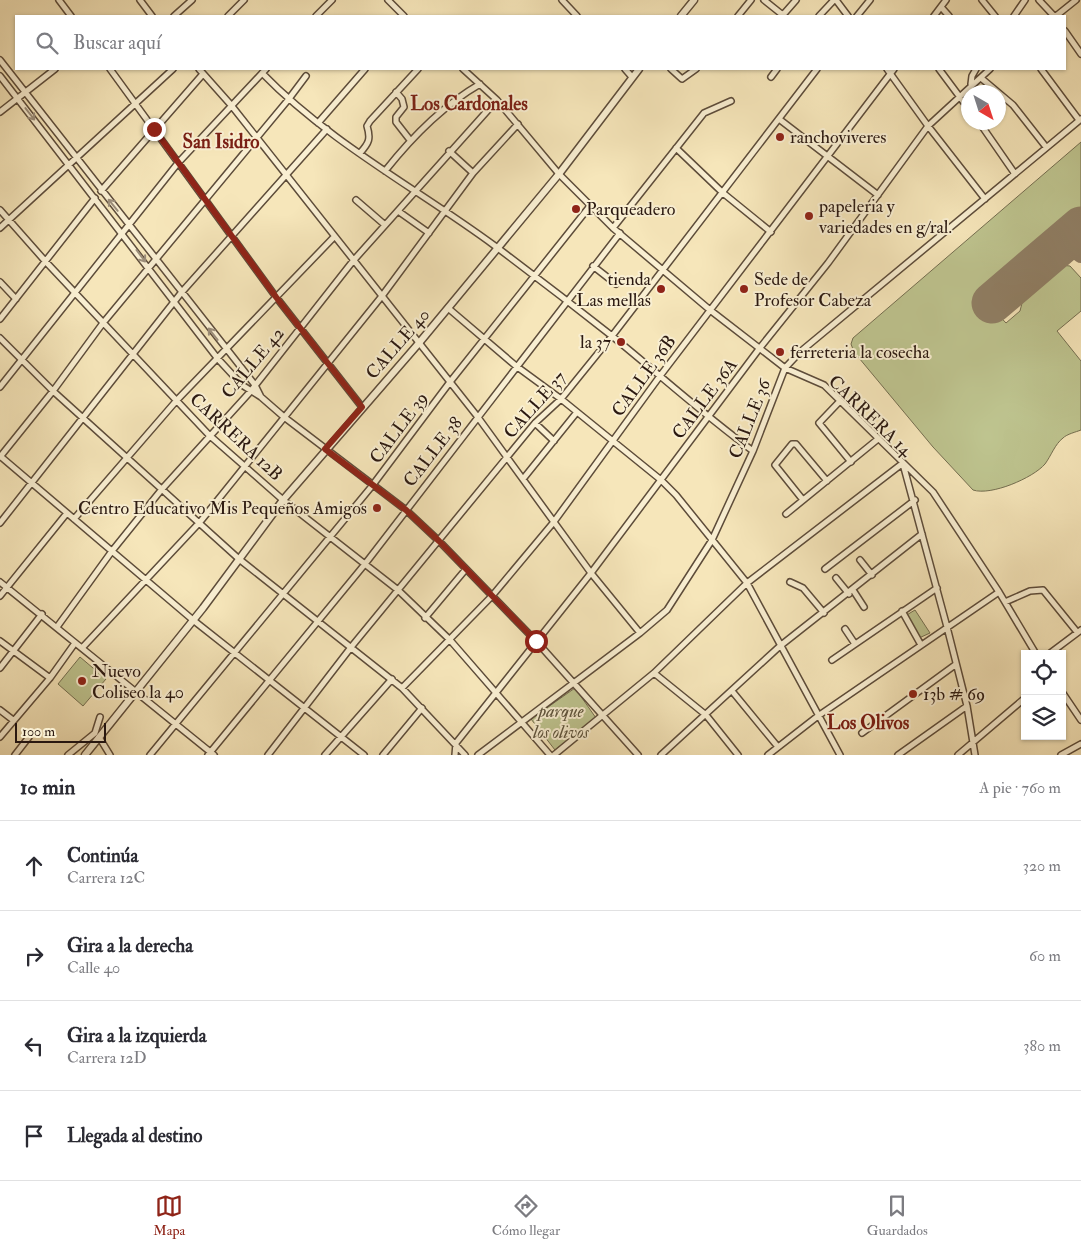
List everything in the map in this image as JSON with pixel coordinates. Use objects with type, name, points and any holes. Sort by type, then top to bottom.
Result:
[{"type":"street","points":[[59,0],[70,15]]},
{"type":"street","points":[[140,0],[151,15]]},
{"type":"street","points":[[175,15],[192,0]]},
{"type":"street","points":[[229,15],[244,0]]},
{"type":"street","points":[[317,15],[332,0]]},
{"type":"street","points":[[388,0],[403,15]]},
{"type":"street","points":[[562,0],[576,15]]},
{"type":"street","points":[[682,15],[694,0]]},
{"type":"street","points":[[739,15],[751,0]]},
{"type":"street","points":[[764,0],[782,15]]},
{"type":"street","points":[[784,15],[796,0]]},
{"type":"street","points":[[821,15],[835,0],[847,15]]},
{"type":"street","points":[[858,15],[870,0]]},
{"type":"street","points":[[935,15],[946,0]]},
{"type":"street","points":[[982,0],[994,15]]},
{"type":"street","points":[[1015,15],[1025,0]]},
{"type":"street","points":[[1039,0],[1054,15]]},
{"type":"street","points":[[1056,15],[1076,0]]},
{"type":"street","points":[[941,7],[948,15]]},
{"type":"street","points":[[1066,32],[1081,54]]},
{"type":"street","points":[[0,60],[255,385],[261,397]]},
{"type":"street","points":[[0,112],[54,70]]},
{"type":"street","points":[[111,70],[136,102],[276,297],[362,407]]},
{"type":"street","points":[[0,228],[172,70]]},
{"type":"street","points":[[199,70],[231,105],[478,416],[591,573],[640,633]]},
{"type":"street","points":[[318,123],[364,70]]},
{"type":"street","points":[[360,153],[368,144],[370,136],[367,126],[370,121],[417,70]]},
{"type":"street","name":"CARRERA 14","points":[[464,70],[496,100],[559,174],[613,228],[759,349],[785,368],[824,385],[903,463],[915,500],[922,534],[947,627],[974,740],[975,755]]},
{"type":"street","points":[[626,70],[632,77]]},
{"type":"street","name":"CALLE 40","points":[[85,755],[193,620],[283,500],[325,449],[419,343],[498,248],[559,174],[638,70]]},
{"type":"street","points":[[672,70],[682,79],[695,70]]},
{"type":"street","points":[[771,77],[776,70]]},
{"type":"street","name":"CALLE 37","points":[[268,755],[352,646],[535,423],[561,398],[612,336],[724,193],[816,70]]},
{"type":"street","points":[[891,70],[928,126],[985,199]]},
{"type":"street","name":"CALLE 36B","points":[[402,688],[492,596],[553,522],[613,443],[660,376],[771,232],[891,70]]},
{"type":"street","points":[[940,70],[960,95]]},
{"type":"street","points":[[971,84],[975,70]]},
{"type":"street","name":"CALLE 36A","points":[[456,743],[591,573],[709,419],[759,349],[828,263],[928,126],[971,84],[981,78],[987,70]]},
{"type":"street","points":[[1043,70],[1080,120]]},
{"type":"street","points":[[0,387],[178,163],[264,71],[288,100],[385,171],[446,210],[498,248],[612,336],[709,419],[754,451]]},
{"type":"street","points":[[101,191],[203,74]]},
{"type":"street","points":[[0,76],[218,359],[250,392],[261,397],[372,486],[406,510],[439,541],[604,714],[638,755]]},
{"type":"street","points":[[306,76],[150,269],[103,323],[54,391],[0,456],[234,654],[305,706],[364,755]]},
{"type":"street","points":[[981,78],[1013,105],[1046,147]]},
{"type":"street","points":[[385,171],[410,140],[458,97],[480,84]]},
{"type":"street","points":[[396,92],[402,100],[404,107],[396,117],[396,122],[410,140]]},
{"type":"street","name":"CALLE 42","points":[[57,627],[112,551],[162,489],[250,392],[353,260],[416,192],[496,100]]},
{"type":"street","points":[[613,228],[704,113],[731,101]]},
{"type":"street","points":[[779,119],[878,195]]},
{"type":"street","name":"CALLE 36","points":[[478,755],[640,633],[667,610],[712,540],[754,451],[785,368],[800,352],[1080,120]]},
{"type":"street","points":[[82,648],[148,580],[200,522],[382,296],[473,173],[518,124]]},
{"type":"street","points":[[0,523],[181,293],[327,129]]},
{"type":"street","points":[[985,130],[1015,174]]},
{"type":"street","points":[[676,148],[724,193],[771,232]]},
{"type":"street","points":[[449,152],[473,173]]},
{"type":"street","points":[[0,319],[95,198]]},
{"type":"street","points":[[356,200],[385,225]]},
{"type":"street","name":"CALLE 39","points":[[150,755],[234,654],[282,592],[372,486],[450,382],[590,206]]},
{"type":"street","name":"CARRERA 12B","points":[[0,210],[75,294],[209,435],[283,500],[398,590],[450,640],[550,755]]},
{"type":"street","points":[[398,211],[429,233]]},
{"type":"street","name":"CALLE 38","points":[[211,754],[317,620],[365,564],[620,233]]},
{"type":"street","points":[[74,519],[177,400],[334,236]]},
{"type":"street","points":[[594,266],[616,284]]},
{"type":"street","points":[[0,282],[16,299]]},
{"type":"street","points":[[448,308],[516,366],[561,398],[613,443],[661,480],[748,583],[840,755]]},
{"type":"street","points":[[0,338],[54,391],[85,417],[239,559],[352,646],[402,688],[456,743],[465,755]]},
{"type":"street","points":[[840,402],[819,423],[851,462]]},
{"type":"street","points":[[523,479],[577,412]]},
{"type":"street","points":[[535,423],[554,441]]},
{"type":"street","points":[[786,514],[878,439]]},
{"type":"street","points":[[803,500],[775,465],[792,444],[796,444],[827,481]]},
{"type":"street","points":[[554,755],[654,673],[748,583],[903,463],[933,492],[999,592],[1034,650]]},
{"type":"street","points":[[825,569],[915,500]]},
{"type":"street","points":[[0,596],[67,513]]},
{"type":"street","points":[[661,755],[780,646],[851,592],[922,534]]},
{"type":"street","points":[[860,560],[872,575]]},
{"type":"street","points":[[425,618],[466,569]]},
{"type":"street","points":[[836,578],[864,606]]},
{"type":"street","points":[[0,582],[176,723],[211,754]]},
{"type":"street","points":[[790,582],[803,588],[824,613]]},
{"type":"street","points":[[832,660],[937,588]]},
{"type":"street","points":[[1005,602],[1030,591],[1043,590],[1079,631],[1054,650]]},
{"type":"street","points":[[768,755],[818,716],[999,592]]},
{"type":"street","points":[[902,611],[921,645]]},
{"type":"street","points":[[0,668],[42,614]]},
{"type":"street","points":[[845,629],[855,644]]},
{"type":"street","points":[[0,641],[50,678]]},
{"type":"street","points":[[0,737],[50,678],[76,643]]},
{"type":"street","points":[[862,733],[955,665]]},
{"type":"street","points":[[654,673],[706,715],[738,755]]},
{"type":"street","points":[[325,755],[392,680]]},
{"type":"street","points":[[732,691],[778,747]]},
{"type":"street","points":[[1064,695],[1081,720]]},
{"type":"street","points":[[958,755],[1021,701]]},
{"type":"street","points":[[898,755],[966,706]]},
{"type":"street","points":[[383,755],[422,708]]},
{"type":"street","points":[[0,710],[14,720]]},
{"type":"street","points":[[68,755],[95,733],[100,717]]},
{"type":"street","points":[[15,755],[29,736]]},
{"type":"street","points":[[99,738],[110,755]]},
{"type":"street","points":[[455,755],[456,743]]},
{"type":"street","points":[[1061,755],[1081,744]]},
{"type":"green space","points":[[1081,142],[1081,210],[981,296],[1006,323],[1020,311],[1024,295],[1060,265],[1070,266],[1081,278],[1081,311],[1057,331],[1081,361],[1081,430],[1067,435],[1055,447],[1045,464],[1022,480],[1001,488],[981,491],[973,490],[933,447],[854,352],[851,344],[853,338]]},
{"type":"green space","points":[[915,610],[930,633],[919,638],[905,616]]},
{"type":"green space","name":"Nuevo Coliseo la 40","points":[[80,657],[106,679],[83,706],[58,684]]},
{"type":"green space","name":"parque los olivos","points":[[575,688],[596,718],[555,750],[531,719]]},
{"type":"taxiway","points":[[1081,233],[1081,248]]},
{"type":"taxiway","points":[[1049,255],[1065,249],[1073,250],[1081,255]]},
{"type":"runway","points":[[992,303],[1081,227]]},
{"type":"place","name":"ranchoviveres","points":[[780,137]]},
{"type":"place","name":"Parqueadero","points":[[576,209]]},
{"type":"place","name":"papeleria y variedades en g/ral.","points":[[809,216]]},
{"type":"place","name":"tienda Las mellas","points":[[661,289]]},
{"type":"place","name":"Sede de Profesor Cabeza","points":[[744,289]]},
{"type":"place","name":"la 37","points":[[621,342]]},
{"type":"place","name":"ferreteria la cosecha","points":[[780,352]]},
{"type":"place","name":"Centro Educativo Mis Pequeños Amigos","points":[[377,508]]},
{"type":"place","name":"Nuevo Coliseo la 40","points":[[82,681]]},
{"type":"place","name":"13b # 69","points":[[913,694]]},
{"type":"district","name":"Los Cardonales","points":[[469,104]]},
{"type":"district","name":"San Isidro","points":[[221,142]]},
{"type":"district","name":"Los Olivos","points":[[868,723]]},
{"type":"route","points":[[154,129],[276,297],[362,407],[325,449],[406,510],[439,541],[536,641]]}]
